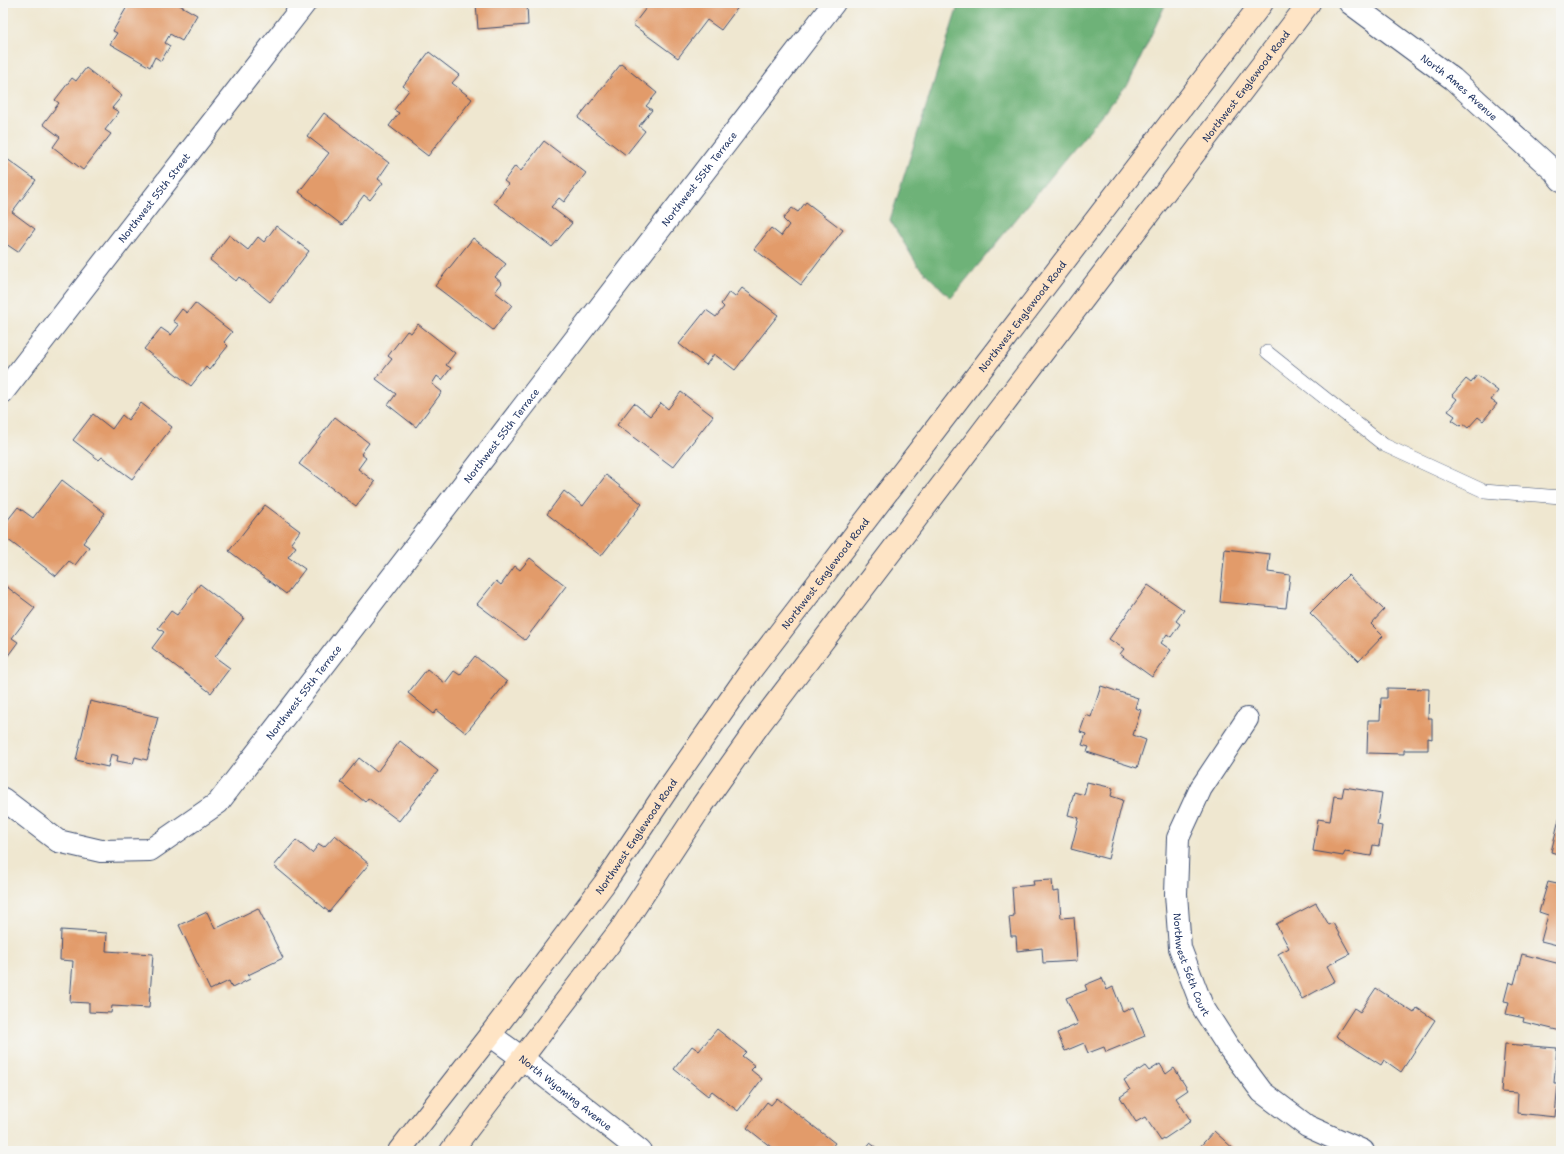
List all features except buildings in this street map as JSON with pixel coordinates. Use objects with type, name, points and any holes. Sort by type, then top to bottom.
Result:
[{"type":"main road","name":"Northwest Englewood Road","points":[[399,1151],[490,1035],[604,884],[665,793],[751,670],[1262,3]]},
{"type":"main road","name":"Northwest Englewood Road","points":[[451,1151],[620,930],[701,807],[759,726],[1309,3]]},
{"type":"street","name":"Northwest 55th Street","points":[[3,392],[305,3]]},
{"type":"street","name":"Northwest 55th Terrace","points":[[3,800],[58,841],[101,851],[150,850],[218,803],[834,3]]},
{"type":"street","name":"North Ames Avenue","points":[[1350,3],[1453,79],[1554,171],[1561,180]]},
{"type":"street","name":"Northwest 56th Court","points":[[1247,720],[1200,788],[1178,838],[1176,894],[1180,948],[1202,1006],[1227,1045],[1262,1092],[1307,1126],[1363,1151]]},
{"type":"street","name":"North Wyoming Avenue","points":[[490,1035],[522,1058],[640,1151]]},
{"type":"lane","points":[[1267,352],[1384,445],[1484,491],[1561,497]]},
{"type":"green space","points":[[959,3],[1166,3],[1130,81],[951,298],[918,266],[890,220]]}]
